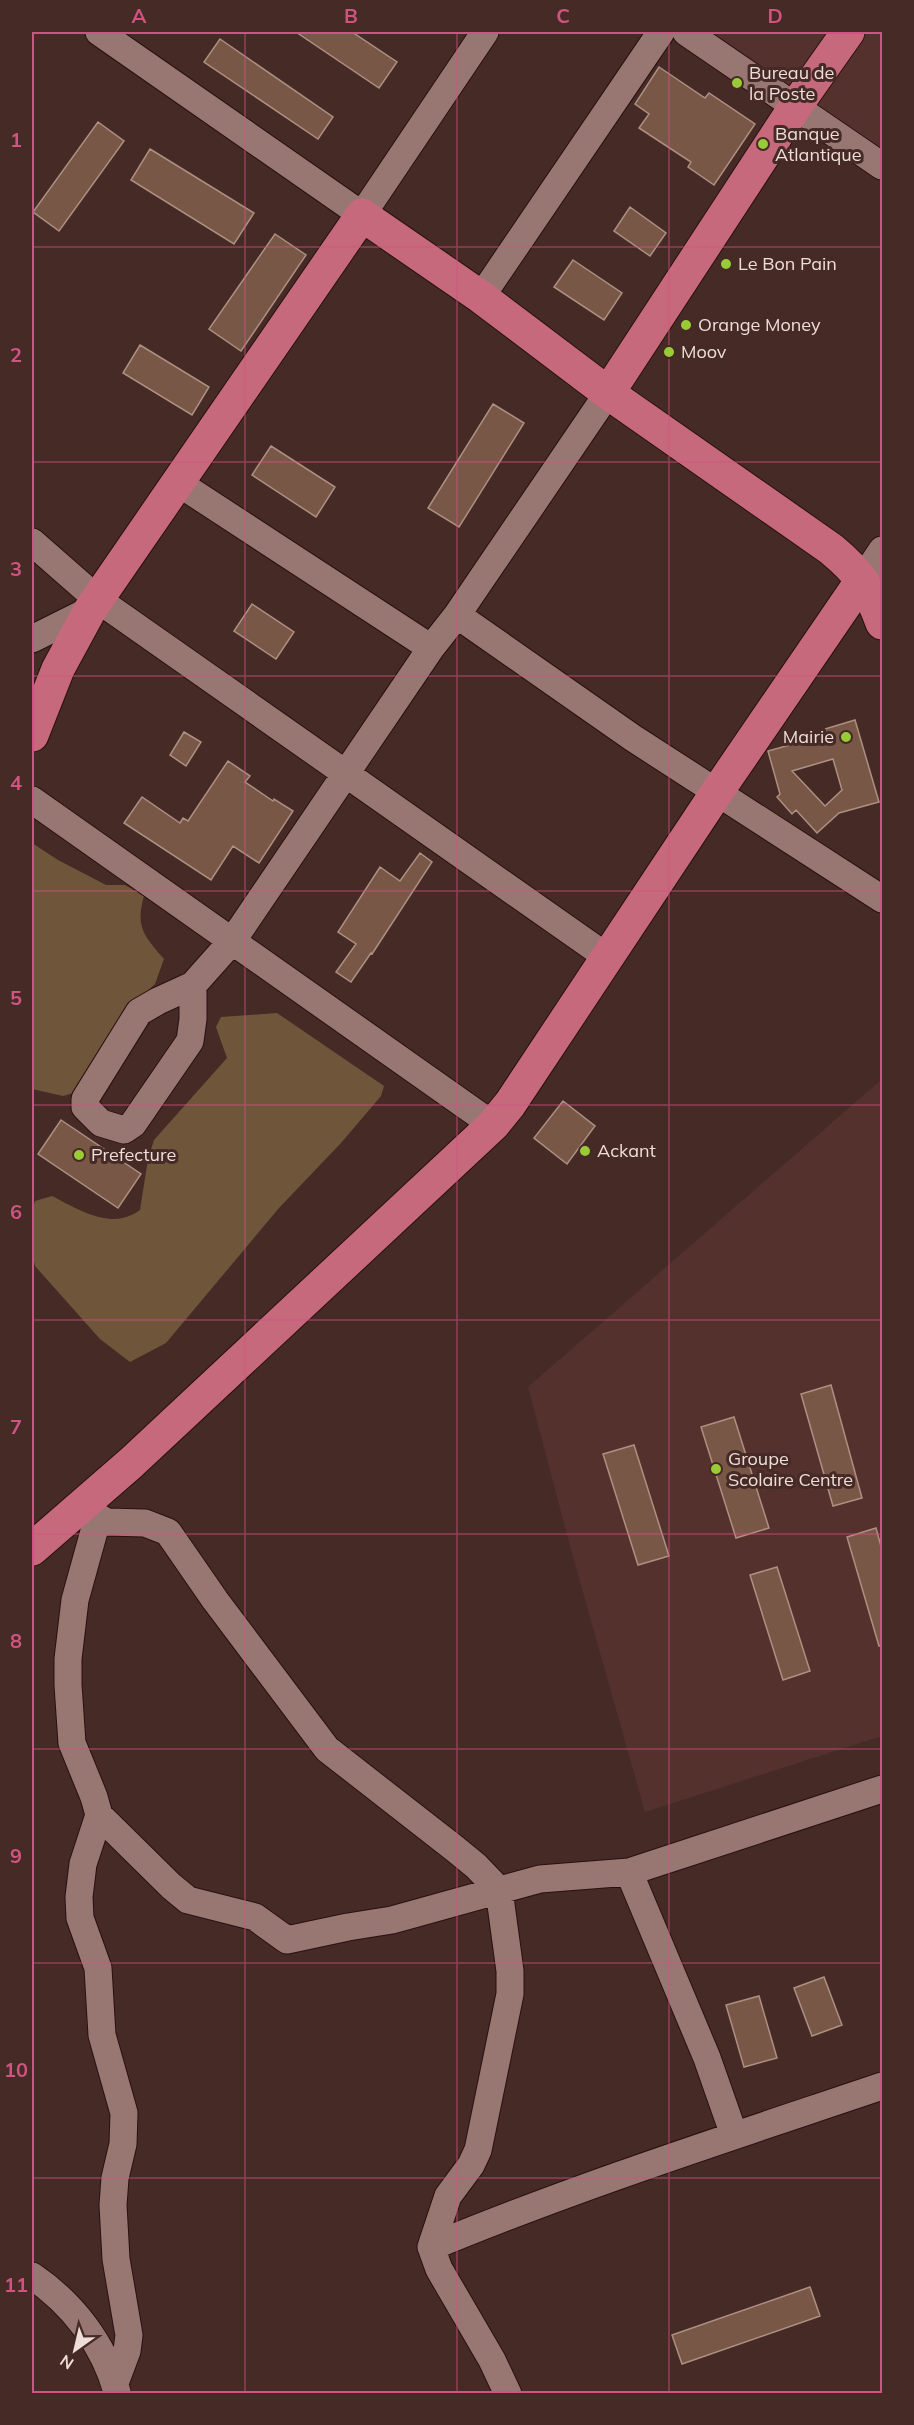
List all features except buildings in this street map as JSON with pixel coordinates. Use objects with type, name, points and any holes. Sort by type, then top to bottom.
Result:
[{"type":"main road","points":[[608,393],[795,107],[848,32]]},
{"type":"main road","points":[[32,735],[58,669],[93,605],[362,215],[481,297],[608,393],[812,535],[854,568],[882,623]]},
{"type":"main road","points":[[32,1549],[92,1510],[493,1125],[510,1104],[717,792],[862,580]]},
{"type":"street","points":[[99,32],[362,215],[485,32]]},
{"type":"street","points":[[481,297],[661,32]]},
{"type":"street","points":[[686,32],[882,166]]},
{"type":"street","points":[[193,985],[193,1019],[190,1041],[133,1124],[124,1130],[101,1123],[84,1107],[85,1099],[139,1012],[158,1000],[193,985],[233,940],[431,648],[457,615],[608,393]]},
{"type":"street","points":[[177,482],[431,648]]},
{"type":"street","points":[[32,542],[93,605],[228,690],[345,775],[607,957]]},
{"type":"street","points":[[862,580],[882,550]]},
{"type":"street","points":[[32,639],[93,605]]},
{"type":"street","points":[[457,615],[633,738],[882,899]]},
{"type":"street","points":[[32,800],[493,1125]]},
{"type":"street","points":[[116,2388],[127,2351],[129,2335],[116,2259],[113,2205],[115,2178],[123,2144],[124,2113],[102,2035],[98,1968],[83,1928],[79,1909],[83,1864],[99,1815],[72,1743],[68,1685],[68,1659],[75,1600],[92,1510],[109,1522],[145,1523],[168,1532],[215,1600],[327,1749],[469,1860],[499,1890],[510,1971],[510,1994],[478,2150],[471,2165],[448,2196],[431,2247],[439,2269],[492,2360],[508,2394]]},
{"type":"street","points":[[99,1815],[188,1900],[255,1917],[287,1940],[392,1920],[540,1879],[628,1872],[882,1789]]},
{"type":"street","points":[[628,1872],[707,2058],[734,2135]]},
{"type":"street","points":[[431,2247],[485,2225],[734,2135],[882,2086]]},
{"type":"street","points":[[32,2276],[49,2287],[75,2313],[101,2351],[116,2388]]},
{"type":"shaded area","points":[[698,32],[882,32],[882,155]]},
{"type":"shaded area","points":[[32,843],[58,860],[106,885],[125,885],[144,896],[141,907],[143,930],[164,959],[155,984],[140,998],[83,1090],[63,1096],[32,1089]]},
{"type":"shaded area","points":[[277,1013],[384,1086],[381,1096],[341,1143],[279,1208],[166,1343],[130,1362],[100,1339],[35,1266],[31,1234],[35,1201],[52,1196],[84,1212],[118,1219],[140,1210],[148,1159],[154,1140],[227,1058],[216,1027],[221,1017]]},
{"type":"shaded area","name":"Groupe Scolaire Centre","points":[[882,1079],[882,1736],[645,1812],[571,1550],[528,1387]]},
{"type":"place","name":"Bureau de la Poste","points":[[737,83]]},
{"type":"place","name":"Banque Atlantique","points":[[763,144]]},
{"type":"place","name":"Le Bon Pain","points":[[726,264]]},
{"type":"place","name":"Orange Money","points":[[686,325]]},
{"type":"place","name":"Moov","points":[[669,352]]},
{"type":"place","name":"Mairie","points":[[846,737]]},
{"type":"place","name":"Ackant","points":[[585,1151]]},
{"type":"place","name":"Prefecture","points":[[79,1155]]},
{"type":"place","name":"Groupe Scolaire Centre","points":[[716,1469]]}]
